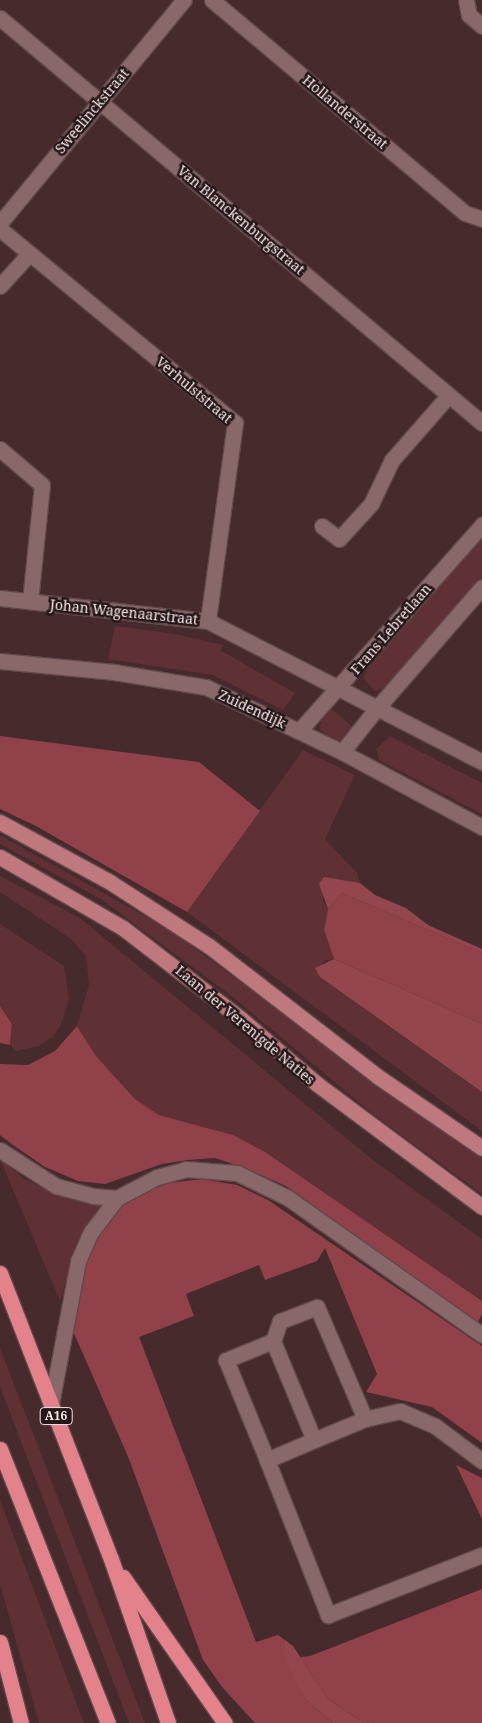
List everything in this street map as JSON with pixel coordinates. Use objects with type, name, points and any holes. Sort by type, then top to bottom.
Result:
[{"type":"highway","name":"A16","points":[[0,1273],[111,1559],[168,1723]]},
{"type":"highway","points":[[0,1449],[108,1723]]},
{"type":"highway","name":"A16","points":[[111,1559],[224,1723]]},
{"type":"highway","points":[[0,1642],[21,1723]]},
{"type":"main road","points":[[0,822],[110,882],[209,946],[377,1076],[482,1148]]},
{"type":"main road","name":"Laan der Verenigde Naties","points":[[0,857],[123,928],[241,1019],[324,1090],[480,1207]]},
{"type":"street","name":"Sweelinckstraat","points":[[0,223],[184,0]]},
{"type":"street","name":"Hollanderstraat","points":[[212,0],[466,213],[482,219]]},
{"type":"street","points":[[466,0],[469,15],[482,26]]},
{"type":"street","name":"Van Blanckenburgstraat","points":[[0,18],[482,423]]},
{"type":"street","name":"Verhulststraat","points":[[0,229],[235,422],[208,621]]},
{"type":"street","points":[[0,286],[29,254]]},
{"type":"street","points":[[322,526],[339,540],[371,504],[392,460],[449,395]]},
{"type":"street","points":[[0,449],[42,485],[30,601]]},
{"type":"street","name":"Frans Lebretlaan","points":[[299,731],[482,526]]},
{"type":"street","points":[[342,752],[377,708],[482,587]]},
{"type":"street","name":"Johan Wagenaarstraat","points":[[0,598],[208,621],[256,642],[338,689],[377,708]]},
{"type":"street","name":"Zuidendijk","points":[[0,661],[114,672],[206,687],[342,752],[482,827]]},
{"type":"street","points":[[377,708],[482,762]]},
{"type":"street","points":[[0,1150],[56,1186],[80,1193],[118,1198]]},
{"type":"street","points":[[52,1404],[78,1261],[91,1232],[118,1198],[172,1172],[200,1169],[237,1173],[288,1198],[482,1335]]},
{"type":"street","points":[[314,1440],[273,1341],[280,1321],[317,1307],[365,1419]]},
{"type":"street","points":[[273,1341],[226,1360],[328,1615],[482,1555]]},
{"type":"street","points":[[267,1460],[365,1419],[400,1411],[435,1426],[482,1460]]},
{"type":"shaded area","points":[[482,536],[482,578],[390,686],[375,691],[363,678],[369,666]]},
{"type":"shaded area","points":[[115,626],[169,633],[224,645],[220,650],[295,693],[283,710],[213,675],[108,659]]},
{"type":"shaded area","points":[[332,709],[354,728],[343,740],[336,740],[320,730],[321,721]]},
{"type":"shaded area","points":[[0,736],[199,762],[260,811],[187,912],[36,826],[0,809]]},
{"type":"shaded area","points":[[390,736],[482,783],[482,814],[379,760],[376,749]]},
{"type":"shaded area","points":[[303,750],[355,775],[325,839],[357,873],[360,883],[324,877],[323,901],[328,909],[324,930],[334,959],[324,961],[320,977],[482,1092],[482,1131],[187,912]]},
{"type":"shaded area","points":[[0,835],[168,929],[482,1158],[482,1194],[373,1114],[229,994],[102,900],[0,844]]},
{"type":"shaded area","points":[[0,876],[80,918],[373,1160],[482,1239],[482,1301],[264,1152],[233,1135],[159,1115],[135,1099],[96,1056],[77,1026],[89,985],[86,956],[71,939],[0,892]]},
{"type":"shaded area","points":[[324,877],[360,883],[375,895],[406,908],[428,925],[482,949],[482,953],[342,893],[328,909],[319,884]]},
{"type":"shaded area","points":[[342,893],[482,953],[482,1024],[334,959],[324,930],[328,909]]},
{"type":"shaded area","points":[[0,924],[64,966],[69,999],[62,1022],[53,1037],[39,1046],[16,1051],[10,1045],[12,1024],[0,1006]]},
{"type":"shaded area","points":[[334,959],[482,1024],[482,1092],[320,977],[315,968]]},
{"type":"shaded area","points":[[0,1006],[12,1024],[10,1045],[0,1043]]},
{"type":"shaded area","points":[[77,1026],[96,1056],[135,1099],[159,1115],[233,1135],[265,1152],[482,1301],[482,1314],[477,1324],[286,1186],[245,1168],[215,1158],[188,1160],[162,1164],[105,1184],[78,1181],[45,1167],[13,1145],[0,1135],[0,1064],[28,1065],[55,1051]]},
{"type":"shaded area","points":[[0,1159],[24,1179],[48,1190],[101,1205],[80,1237],[60,1301]]},
{"type":"shaded area","points":[[202,1179],[237,1185],[268,1200],[482,1346],[482,1443],[432,1407],[366,1392],[377,1374],[325,1248],[317,1261],[265,1280],[259,1265],[186,1294],[194,1316],[139,1337],[256,1642],[278,1635],[285,1640],[283,1645],[303,1697],[333,1723],[255,1723],[222,1687],[203,1660],[129,1459],[73,1331],[85,1259],[98,1231],[118,1208],[142,1193],[169,1183]]},
{"type":"shaded area","points":[[0,1348],[145,1723],[129,1723],[0,1387]]},
{"type":"shaded area","points":[[456,1465],[482,1478],[482,1519]]},
{"type":"shaded area","points":[[0,1500],[84,1723],[39,1723],[0,1584]]},
{"type":"shaded area","points":[[482,1589],[482,1723],[369,1723],[356,1718],[327,1698],[300,1657],[310,1656]]},
{"type":"shaded area","points":[[285,1640],[293,1646],[327,1698],[356,1718],[369,1723],[333,1723],[303,1697],[288,1665],[283,1645]]}]
